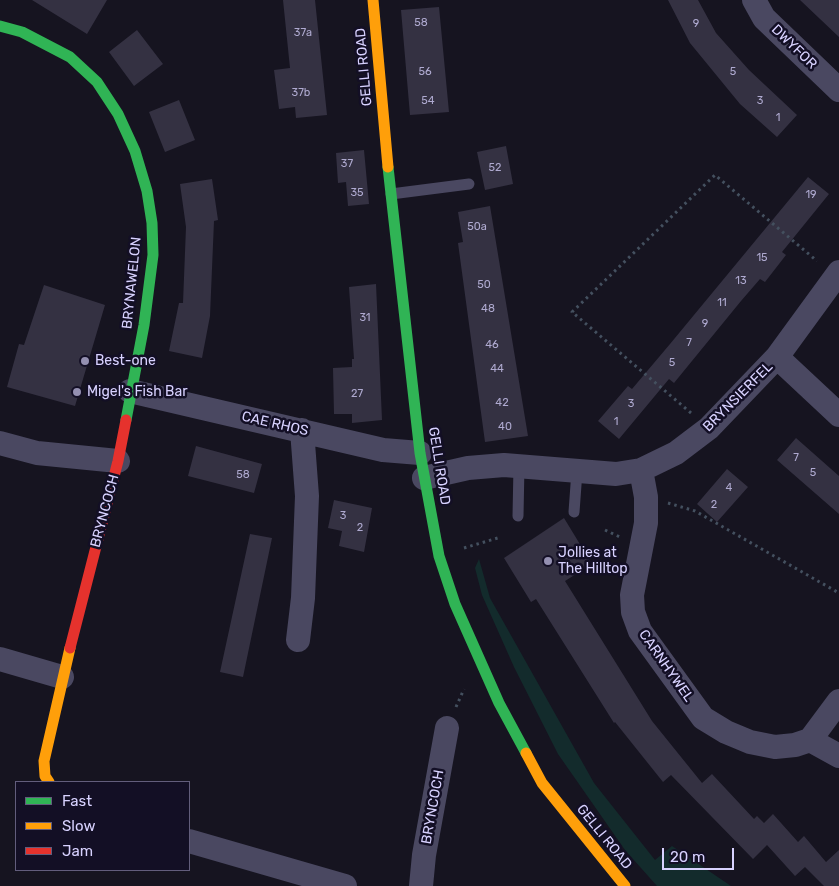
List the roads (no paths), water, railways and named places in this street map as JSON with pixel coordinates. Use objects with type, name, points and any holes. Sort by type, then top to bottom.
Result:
[{"type":"main road","name":"GELLI ROAD","points":[[372,0],[391,194],[420,453],[439,556],[455,604],[498,703],[542,783],[624,886]]},
{"type":"main road","name":"BRYNAWELON","points":[[0,26],[30,36],[70,57],[97,82],[118,114],[134,151],[147,191],[151,215],[153,255],[144,325],[118,461]]},
{"type":"main road","name":"BRYNCOCH","points":[[48,781],[45,776],[44,761],[62,677],[118,461]]},
{"type":"street","name":"DWYFOR","points":[[754,0],[764,18],[839,90]]},
{"type":"street","name":"BRYNSIERFEL","points":[[424,478],[468,468],[519,466],[616,474],[641,470],[676,453],[709,428],[777,358],[838,274]]},
{"type":"street","points":[[777,358],[839,414]]},
{"type":"street","name":"CAE RHOS","points":[[130,391],[383,450],[420,453]]},
{"type":"street","points":[[298,640],[303,598],[307,496],[302,430]]},
{"type":"street","name":"BRYNCOCH","points":[[0,442],[37,453],[118,461]]},
{"type":"street","name":"CARNHYWEL","points":[[641,470],[646,498],[646,523],[632,595],[633,612],[640,631],[703,718],[726,732],[750,742],[775,747],[795,745],[810,740]]},
{"type":"street","points":[[0,659],[62,677]]},
{"type":"street","points":[[839,702],[810,740],[839,756]]},
{"type":"street","name":"BRYNCOCH","points":[[421,886],[424,855],[447,728]]},
{"type":"street","points":[[190,840],[345,886]]},
{"type":"lane","points":[[391,194],[469,184]]},
{"type":"lane","points":[[518,516],[519,466]]},
{"type":"lane","points":[[574,512],[577,471]]},
{"type":"place","name":"Best-one","points":[[85,361]]},
{"type":"place","name":"Migel's Fish Bar","points":[[77,392]]},
{"type":"place","name":"Jollies at The Hilltop","points":[[548,561]]}]
